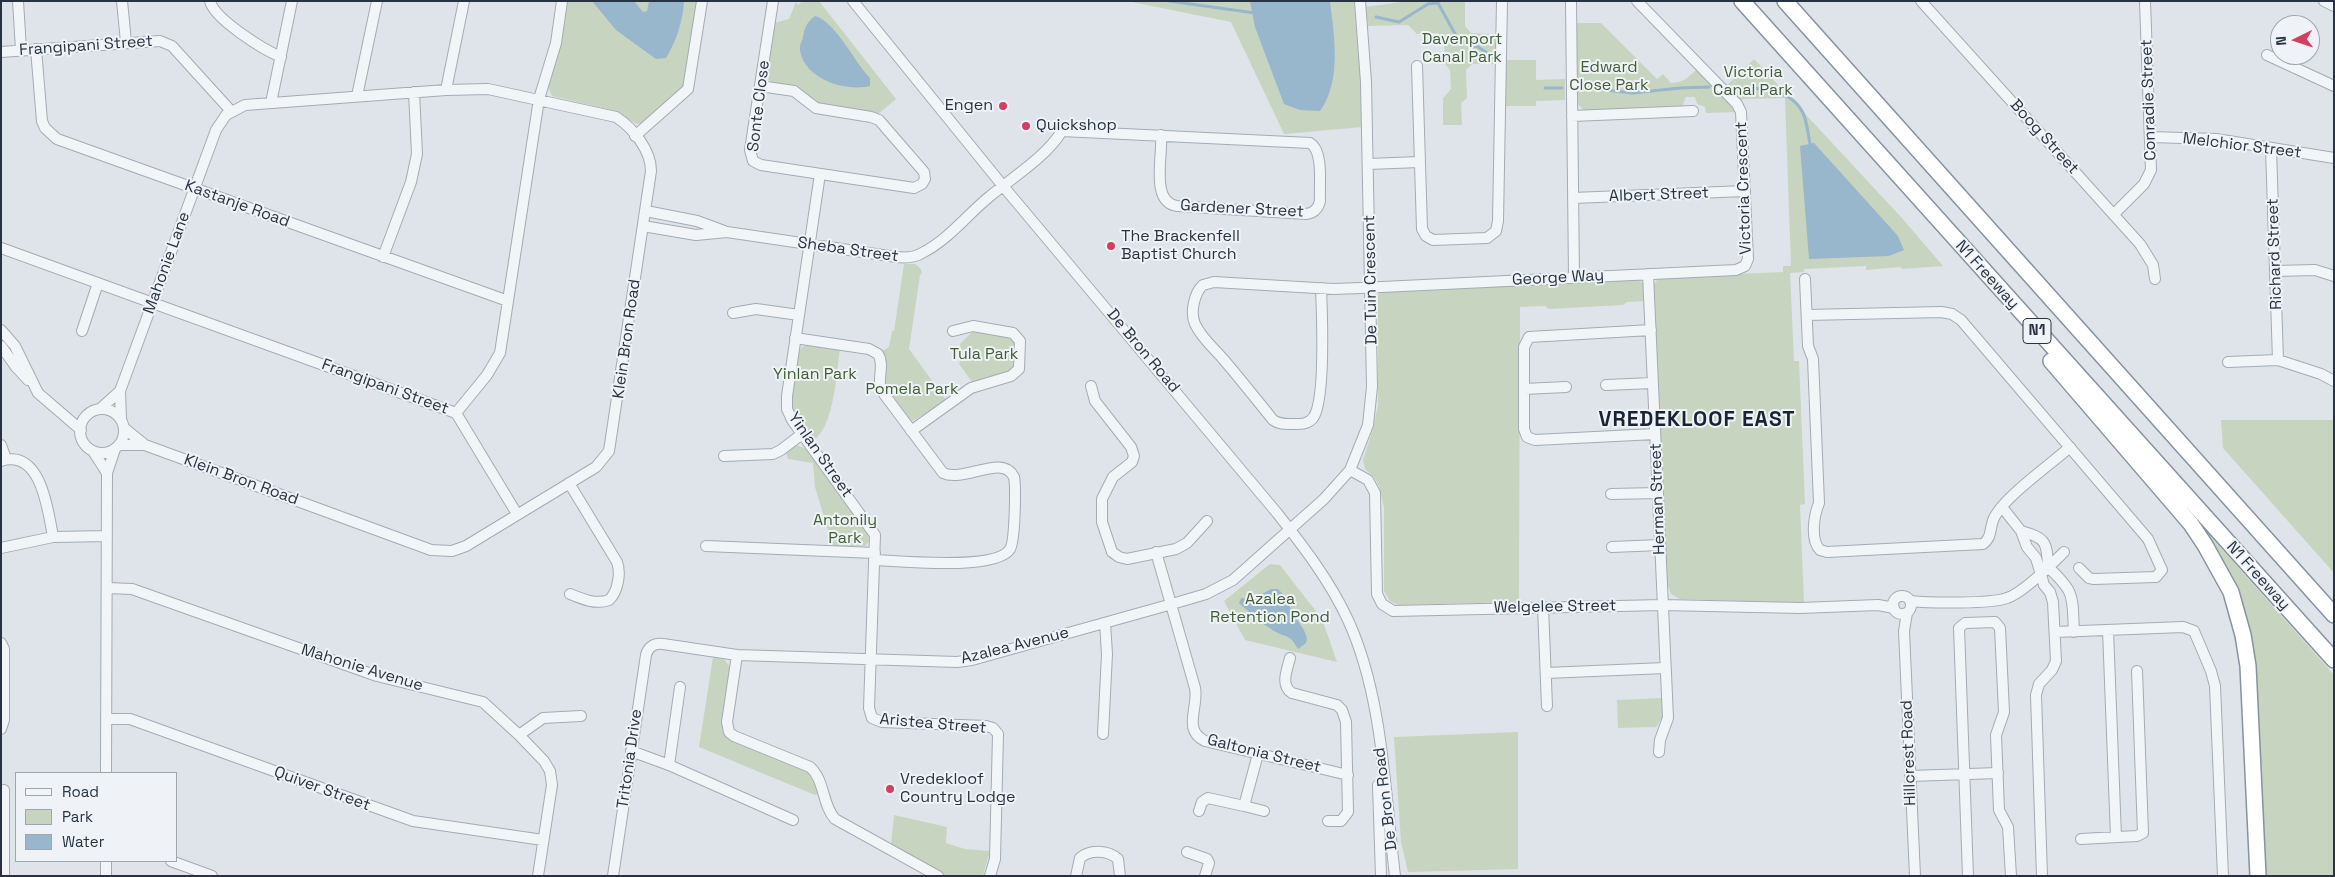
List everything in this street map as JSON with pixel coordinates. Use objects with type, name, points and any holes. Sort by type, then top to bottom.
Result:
[{"type":"highway","points":[[1730,1],[1809,76]]},
{"type":"highway","name":"N1 Freeway","points":[[1742,1],[2334,660]]},
{"type":"highway","name":"N1 Freeway","points":[[1788,4],[2334,615]]},
{"type":"highway","points":[[2005,295],[2011,314],[2191,524],[2221,571],[2231,592],[2243,635],[2248,666],[2258,876]]},
{"type":"street","points":[[18,1],[21,50]]},
{"type":"street","points":[[122,1],[126,42]]},
{"type":"street","points":[[210,1],[217,13],[262,48],[281,57]]},
{"type":"street","points":[[271,103],[292,1]]},
{"type":"street","points":[[357,96],[377,1]]},
{"type":"street","points":[[446,90],[464,1]]},
{"type":"street","name":"Frangipani Street","points":[[1,248],[153,301],[456,413],[487,375],[500,353],[539,99],[556,42],[562,1]]},
{"type":"street","points":[[635,136],[688,90],[702,1]]},
{"type":"street","name":"Sonte Close","points":[[773,1],[750,150],[751,158],[761,165],[820,174]]},
{"type":"street","name":"De Tuin Crescent","points":[[1290,530],[1336,489],[1350,470],[1361,447],[1372,404],[1366,82],[1360,1]]},
{"type":"street","points":[[1418,66],[1421,225],[1426,236],[1433,240],[1483,239],[1493,234],[1498,222],[1502,1]]},
{"type":"street","points":[[1571,1],[1574,277]]},
{"type":"street","name":"Victoria Crescent","points":[[1637,1],[1740,109],[1742,117],[1748,259],[1745,266]]},
{"type":"street","name":"Boog Street","points":[[1921,1],[2114,214],[2147,254],[2153,265],[2155,279]]},
{"type":"street","name":"Conradie Street","points":[[2114,214],[2150,176],[2151,137],[2145,1]]},
{"type":"street","points":[[2324,1],[2334,6]]},
{"type":"street","name":"De Bron Road","points":[[856,4],[1003,186],[1290,530],[1316,564],[1348,620],[1366,670],[1377,722],[1395,876]]},
{"type":"street","name":"Frangipani Street","points":[[1,52],[160,40],[172,46],[231,111]]},
{"type":"street","name":"Kastanje Road","points":[[36,49],[42,120],[50,134],[57,139],[508,301]]},
{"type":"street","points":[[2267,55],[2334,86]]},
{"type":"street","points":[[760,86],[794,91],[816,108],[879,120],[924,172],[925,178],[922,184],[914,188],[820,174],[809,244]]},
{"type":"street","name":"Klein Bron Road","points":[[123,424],[145,445],[430,550],[452,551],[466,546],[600,464],[611,445],[646,211],[651,161],[648,152],[616,117],[499,90],[446,90],[357,96],[245,105],[231,111]]},
{"type":"street","points":[[383,257],[411,182],[417,154],[414,92]]},
{"type":"street","name":"Mahonie Lane","points":[[123,424],[120,391],[216,130],[231,111]]},
{"type":"street","points":[[1572,116],[1693,111]]},
{"type":"street","name":"Gardener Street","points":[[1003,186],[1054,143],[1062,131],[1161,135],[1313,144],[1319,155],[1320,201],[1318,208],[1306,214],[1168,204],[1160,192],[1161,135]]},
{"type":"street","name":"Melchior Street","points":[[2151,137],[2216,139],[2334,158]]},
{"type":"street","name":"Richard Street","points":[[2271,149],[2278,360]]},
{"type":"street","points":[[1368,164],[1420,162]]},
{"type":"street","name":"Sheba Street","points":[[643,226],[696,234],[727,232],[896,257],[915,256],[928,250],[1003,186]]},
{"type":"street","name":"Albert Street","points":[[1573,198],[1745,191]]},
{"type":"street","name":"Sheba Street","points":[[646,211],[697,220],[727,232]]},
{"type":"street","points":[[677,232],[680,217]]},
{"type":"street","name":"Yinlan Street","points":[[809,244],[786,402],[789,414],[802,434],[874,531],[872,660]]},
{"type":"street","name":"George Way","points":[[1322,288],[1322,370],[1316,411],[1306,423],[1278,423],[1204,339],[1193,320],[1195,296],[1200,288],[1210,282],[1322,288],[1736,270],[1745,266]]},
{"type":"street","points":[[2275,271],[2316,270],[2334,276]]},
{"type":"street","name":"Herman Street","points":[[1648,274],[1668,718],[1660,740],[1659,752]]},
{"type":"street","points":[[1805,279],[1808,346],[1813,359],[1819,503],[1814,514],[1815,542],[1818,548],[1827,552],[1979,545],[1990,537],[1992,521],[2002,506],[2070,447]]},
{"type":"street","points":[[82,331],[98,283]]},
{"type":"street","points":[[733,313],[756,309],[799,315]]},
{"type":"street","points":[[1807,315],[1941,312],[1956,316],[2148,539],[2162,570],[2156,577],[2094,579],[2089,578],[2079,568]]},
{"type":"street","points":[[910,431],[971,388],[1011,376],[1019,369],[1020,341],[1013,333],[973,326],[953,331]]},
{"type":"street","points":[[1,330],[15,346],[33,384]]},
{"type":"street","points":[[1650,330],[1532,336],[1524,344],[1524,432],[1532,440],[1655,434]]},
{"type":"street","points":[[706,546],[974,563],[1004,555],[1012,545],[1015,480],[1010,470],[999,466],[971,474],[947,475],[940,470],[881,390],[879,382],[881,360],[875,352],[795,338]]},
{"type":"street","points":[[1,346],[16,367],[33,384],[45,400],[64,413],[81,430]]},
{"type":"street","points":[[2228,362],[2278,360],[2321,374],[2334,381]]},
{"type":"street","points":[[1606,385],[1653,382]]},
{"type":"street","points":[[1091,386],[1095,401],[1134,452],[1132,462],[1113,477],[1102,499],[1101,514],[1112,552],[1123,558],[1176,549],[1187,543],[1207,521]]},
{"type":"street","points":[[1524,389],[1566,387]]},
{"type":"street","name":"Mahonie Lane","points":[[100,410],[120,391]]},
{"type":"street","points":[[106,772],[107,474],[117,447],[122,440],[123,424],[112,411],[100,410],[88,415],[84,419],[81,430],[83,440],[94,451],[107,474]]},
{"type":"street","points":[[64,413],[88,415]]},
{"type":"street","points":[[456,413],[517,514]]},
{"type":"street","points":[[724,456],[773,454],[802,434]]},
{"type":"street","points":[[1,445],[3,460],[18,460],[31,467],[46,501],[54,536]]},
{"type":"street","name":"Klein Bron Road","points":[[117,447],[145,445]]},
{"type":"street","points":[[94,451],[107,452],[117,447]]},
{"type":"street","name":"Welgelee Street","points":[[1350,470],[1368,480],[1375,493],[1377,594],[1385,607],[1398,611],[1663,604],[1800,608],[1903,607],[1926,603],[2007,598],[2064,552]]},
{"type":"street","points":[[569,484],[616,562],[619,571],[615,592],[608,600],[601,602],[591,601],[570,594]]},
{"type":"street","points":[[1611,494],[1658,493]]},
{"type":"street","points":[[2002,506],[2021,531],[2027,546],[2044,570],[2067,586],[2072,595],[2074,632]]},
{"type":"street","name":"Azalea Avenue","points":[[653,645],[663,644],[737,655],[965,661],[1206,594],[1233,580],[1290,530]]},
{"type":"street","points":[[2021,531],[2039,536],[2048,547],[2044,570],[2044,585],[2053,599],[2055,665],[2039,684],[2036,695],[2042,876]]},
{"type":"street","points":[[1,548],[54,536],[107,536]]},
{"type":"street","points":[[1612,547],[1660,545]]},
{"type":"street","points":[[1156,552],[1172,604]]},
{"type":"street","name":"Mahonie Avenue","points":[[107,588],[132,589],[377,676],[476,699],[490,707],[544,761],[551,778],[538,876]]},
{"type":"street","name":"Galtonia Street","points":[[1172,604],[1196,693],[1192,724],[1194,733],[1205,741],[1348,775]]},
{"type":"street","points":[[1543,607],[1547,706]]},
{"type":"street","name":"Hillcrest Road","points":[[1903,607],[1914,876]]},
{"type":"street","points":[[1968,876],[1959,628],[1965,623],[1994,622],[1999,625],[2004,712],[1996,735],[2000,813],[2007,824],[2009,832],[2011,876]]},
{"type":"street","points":[[1103,734],[1107,654],[1105,623]]},
{"type":"street","points":[[2055,632],[2183,627],[2190,628],[2195,633],[2215,686],[2223,876]]},
{"type":"street","points":[[2108,630],[2116,837]]},
{"type":"street","points":[[1,644],[4,649],[4,720],[1,729]]},
{"type":"street","name":"Tritonia Drive","points":[[613,876],[646,655],[648,649],[653,645]]},
{"type":"street","points":[[737,655],[727,722],[729,732],[734,736],[810,767],[817,776],[834,819],[938,876]]},
{"type":"street","points":[[1290,658],[1284,683],[1287,690],[1292,693],[1333,703],[1342,710],[1347,727],[1347,816],[1338,822],[1328,821]]},
{"type":"street","name":"Aristea Street","points":[[872,660],[869,711],[875,720],[891,723],[986,726],[993,728],[998,734],[995,859],[990,876]]},
{"type":"street","points":[[1546,673],[1665,668]]},
{"type":"street","points":[[2081,839],[2139,836],[2144,830],[2137,671]]},
{"type":"street","points":[[669,766],[680,687]]},
{"type":"street","points":[[519,735],[543,718],[580,716]]},
{"type":"street","name":"Quiver Street","points":[[106,719],[130,719],[413,821],[543,840]]},
{"type":"street","name":"De Bron Road","points":[[1377,722],[1381,876]]},
{"type":"street","points":[[631,751],[793,820]]},
{"type":"street","points":[[1244,806],[1258,754]]},
{"type":"street","points":[[1910,776],[1998,772]]},
{"type":"street","points":[[4,790],[2,809],[4,876]]},
{"type":"street","points":[[1199,811],[1202,802],[1208,798],[1264,811]]},
{"type":"street","points":[[1076,876],[1080,858],[1089,853],[1102,852],[1114,855],[1118,859],[1120,876]]},
{"type":"street","points":[[1187,852],[1207,859],[1209,863],[1205,876]]},
{"type":"street","points":[[106,862],[106,876]]},
{"type":"street","points":[[173,862],[212,876]]},
{"type":"green space","points":[[567,1],[697,1],[685,86],[643,123],[637,124],[611,110],[552,96],[548,87]]},
{"type":"green space","points":[[803,1],[819,1],[896,99],[877,115],[820,105],[799,88],[773,83],[768,79],[774,23],[789,19],[796,2],[798,5]]},
{"type":"green space","points":[[1127,1],[1354,1],[1363,127],[1284,134],[1231,22]]},
{"type":"green space","name":"Davenport Canal Park","points":[[1408,1],[1465,1],[1465,26],[1471,33],[1493,34],[1498,42],[1497,64],[1472,64],[1466,70],[1467,98],[1461,103],[1462,125],[1443,125],[1443,98],[1451,89],[1450,70],[1445,64],[1444,39],[1438,33],[1417,34],[1408,25],[1368,26],[1366,7]]},
{"type":"green space","name":"Edward Close Park","points":[[1576,23],[1601,23],[1657,79],[1663,74],[1671,83],[1683,81],[1697,69],[1737,112],[1706,113],[1705,107],[1697,104],[1695,97],[1686,97],[1682,107],[1584,111],[1577,103]]},
{"type":"green space","name":"Victoria Canal Park","points":[[1754,59],[1901,217],[1943,266],[1866,270],[1866,266],[1804,269],[1804,272],[1790,273],[1794,361],[1799,361],[1805,504],[1800,505],[1804,603],[1680,599],[1671,594],[1667,583],[1653,286],[1657,280],[1665,277],[1783,272],[1783,266],[1791,266],[1785,98],[1743,99],[1740,102],[1725,87]]},
{"type":"green space","points":[[1506,60],[1536,60],[1536,80],[1565,79],[1565,100],[1536,101],[1536,106],[1504,106]]},
{"type":"green space","name":"Pomela Park","points":[[904,264],[915,264],[922,273],[920,275],[909,349],[946,400],[913,421],[893,400],[885,387],[885,360],[882,351],[889,347],[892,331],[894,331]]},
{"type":"green space","points":[[1637,279],[1644,284],[1646,301],[1627,302],[1623,305],[1549,309],[1545,306],[1520,307],[1519,602],[1398,605],[1390,601],[1384,591],[1384,507],[1379,486],[1374,477],[1365,469],[1363,460],[1378,405],[1378,295],[1382,291]]},
{"type":"green space","name":"Tula Park","points":[[973,331],[1009,336],[1016,342],[1016,365],[1012,371],[972,382],[959,364],[961,358],[960,344]]},
{"type":"green space","name":"Yinlan Park","points":[[810,344],[840,349],[836,385],[830,411],[826,423],[813,441],[797,420],[791,402],[797,353],[802,347]]},
{"type":"green space","points":[[2221,420],[2334,420],[2334,573],[2223,448]]},
{"type":"green space","name":"Antonily Park","points":[[797,445],[806,449],[868,533],[869,542],[865,546],[833,547],[815,487],[813,463],[788,459],[786,452]]},
{"type":"green space","points":[[2203,528],[2334,675],[2334,876],[2263,876],[2252,666]]},
{"type":"green space","name":"Azalea Retention Pond","points":[[1270,564],[1280,565],[1322,619],[1337,662],[1245,640],[1224,601]]},
{"type":"green space","points":[[713,657],[724,659],[730,667],[723,719],[725,732],[806,770],[813,778],[818,794],[815,795],[699,747]]},
{"type":"green space","points":[[1662,698],[1663,717],[1656,727],[1618,728],[1617,700]]},
{"type":"green space","points":[[1518,732],[1518,869],[1408,872],[1401,842],[1394,737]]},
{"type":"green space","points":[[894,815],[947,827],[946,843],[965,849],[990,851],[983,876],[947,876],[891,845]]},
{"type":"water","points":[[592,1],[634,1],[643,12],[647,11],[649,1],[684,1],[678,31],[666,58],[656,59],[616,30]]},
{"type":"water","points":[[1250,1],[1330,1],[1335,58],[1334,72],[1327,99],[1320,111],[1300,110],[1284,104],[1255,27]]},
{"type":"water","points":[[815,16],[822,19],[837,34],[870,78],[870,86],[849,87],[838,85],[817,76],[809,69],[803,60],[800,46],[807,25]]},
{"type":"water","points":[[1814,143],[1898,236],[1904,250],[1889,256],[1809,259],[1800,146]]},
{"type":"water","points":[[1271,589],[1278,589],[1284,595],[1305,632],[1306,643],[1298,649],[1290,638],[1269,628],[1239,603],[1241,598],[1253,599]]},
{"type":"waterway","points":[[1169,1],[1255,13]]},
{"type":"waterway","points":[[1376,17],[1399,22],[1428,4],[1438,3],[1459,41],[1478,47],[1496,59]]},
{"type":"waterway","points":[[1580,87],[1632,93],[1709,87]]},
{"type":"waterway","points":[[1734,87],[1773,91],[1791,99],[1803,113],[1810,144]]},
{"type":"waterway","points":[[1545,88],[1562,88]]},
{"type":"place","name":"Engen","points":[[1003,106]]},
{"type":"place","name":"Quickshop","points":[[1026,126]]},
{"type":"place","name":"The Brackenfell Baptist Church","points":[[1111,246]]},
{"type":"place","name":"Vredekloof Country Lodge","points":[[890,789]]},
{"type":"district","name":"VREDEKLOOF EAST","points":[[1697,420]]}]
